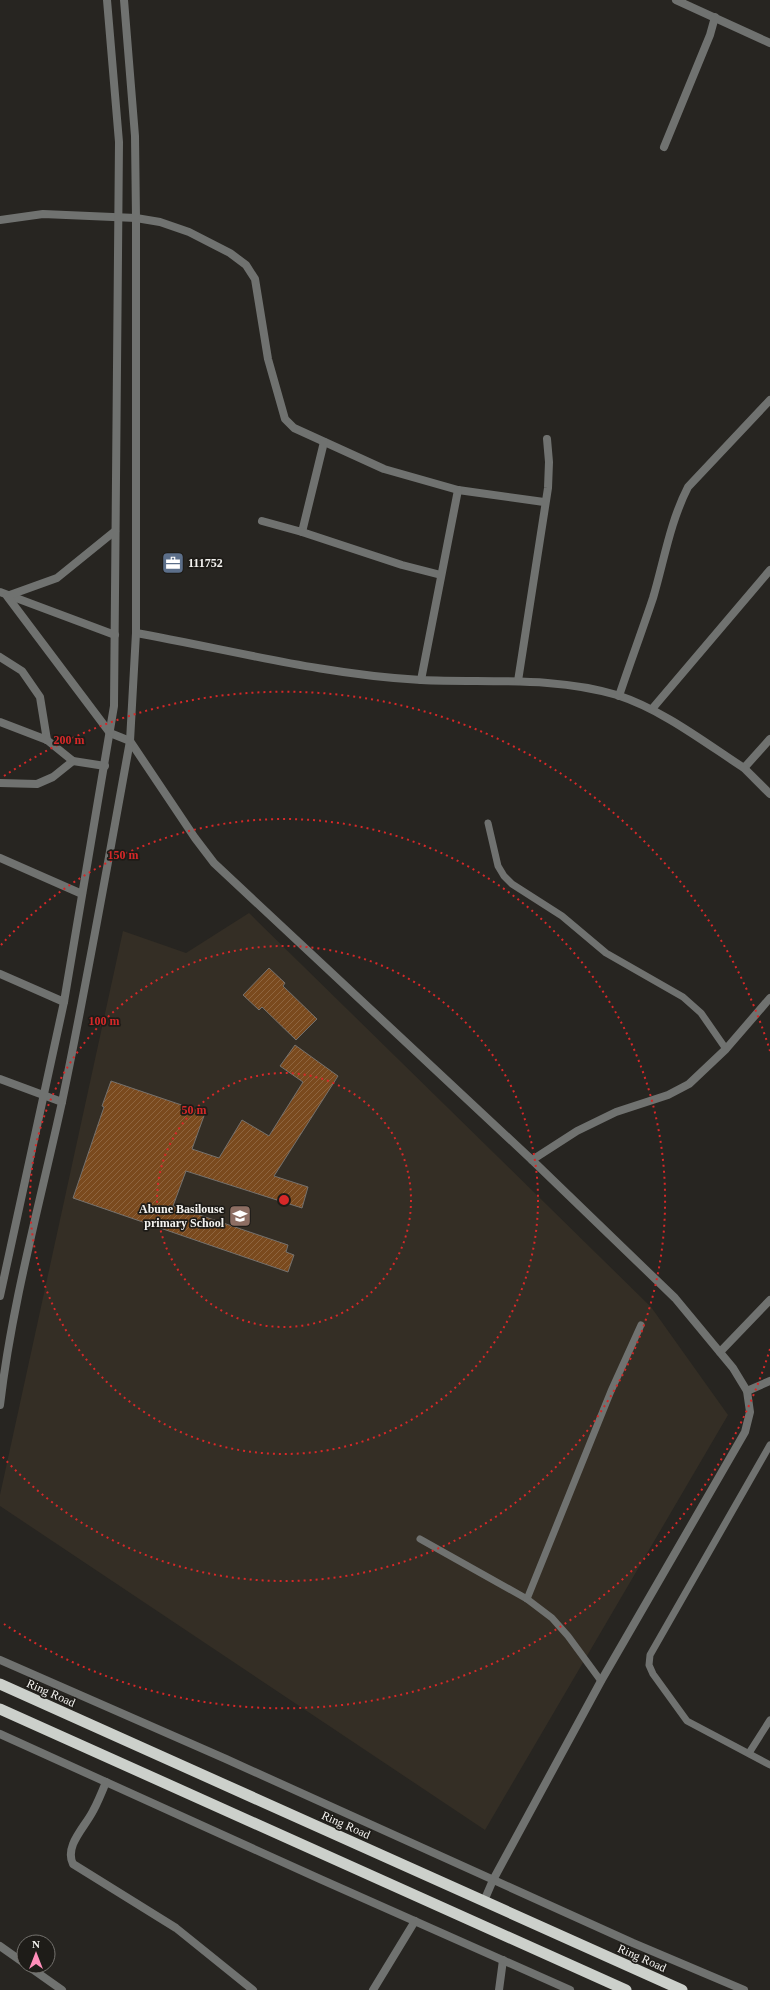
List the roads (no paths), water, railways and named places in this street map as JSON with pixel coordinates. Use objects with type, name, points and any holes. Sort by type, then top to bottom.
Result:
[{"type":"highway","name":"Ring Road","points":[[0,1684],[682,1990]]},
{"type":"highway","points":[[0,1709],[626,1990]]},
{"type":"street","points":[[0,1296],[1,1281],[64,1002],[114,706],[119,142],[107,0]]},
{"type":"street","points":[[0,1405],[19,1289],[62,1102],[130,741],[136,633],[136,218],[135,136],[124,0]]},
{"type":"street","points":[[676,0],[770,43]]},
{"type":"street","points":[[664,147],[710,35],[715,17]]},
{"type":"street","points":[[0,220],[43,214],[136,218],[160,222],[189,232],[230,253],[246,265],[255,279],[268,359],[285,419],[294,428],[384,469],[458,490],[544,502]]},
{"type":"street","points":[[619,696],[653,597],[680,501],[688,487],[770,400]]},
{"type":"street","points":[[518,680],[527,630],[544,502],[548,488],[549,462],[547,440]]},
{"type":"street","points":[[302,532],[324,442]]},
{"type":"street","points":[[421,680],[458,490]]},
{"type":"street","points":[[262,521],[302,532],[402,565],[441,575]]},
{"type":"street","points":[[4,594],[57,578],[115,531]]},
{"type":"street","points":[[652,709],[770,570]]},
{"type":"street","points":[[4,594],[115,635]]},
{"type":"street","points":[[4,594],[110,733],[130,741],[195,838],[219,867],[532,1160],[675,1298],[733,1368],[747,1391],[750,1412],[745,1432],[602,1681],[493,1880],[484,1901]]},
{"type":"street","points":[[136,633],[329,670],[421,680],[518,680],[581,687],[619,696],[652,709],[744,768],[770,794]]},
{"type":"street","points":[[0,657],[22,671],[40,697],[47,740]]},
{"type":"street","points":[[0,722],[47,740],[73,761],[105,766]]},
{"type":"street","points":[[744,768],[770,739]]},
{"type":"street","points":[[0,783],[37,784],[53,777],[73,761]]},
{"type":"street","points":[[0,858],[82,894]]},
{"type":"street","points":[[0,974],[64,1002]]},
{"type":"street","points":[[532,1160],[577,1131],[616,1112],[679,1090],[689,1084],[726,1049],[770,998]]},
{"type":"street","points":[[0,1080],[62,1102]]},
{"type":"street","points":[[720,1352],[770,1300]]},
{"type":"street","points":[[747,1391],[770,1381]]},
{"type":"street","points":[[0,1660],[633,1943],[744,1990]]},
{"type":"street","points":[[0,1734],[570,1990]]},
{"type":"street","points":[[106,1782],[93,1811],[75,1840],[70,1854],[73,1864],[176,1928],[209,1953],[243,1987],[253,1990]]},
{"type":"street","points":[[373,1990],[416,1921]]},
{"type":"street","points":[[0,1946],[16,1957]]},
{"type":"street","points":[[499,1990],[503,1960]]},
{"type":"street","points":[[39,1974],[62,1990]]},
{"type":"lane","points":[[488,823],[498,866],[508,880],[562,916],[606,953],[683,997],[701,1013],[726,1049]]},
{"type":"lane","points":[[528,1599],[611,1392],[641,1325]]},
{"type":"lane","points":[[770,1445],[650,1655],[649,1664],[653,1674],[687,1721],[770,1765]]},
{"type":"lane","points":[[420,1539],[528,1599],[552,1618],[568,1636],[602,1681]]},
{"type":"lane","points":[[749,1753],[770,1720]]},
{"type":"place","name":"111752","points":[[173,563]]},
{"type":"place","name":"Abune Basilouse primary School","points":[[240,1216]]}]
